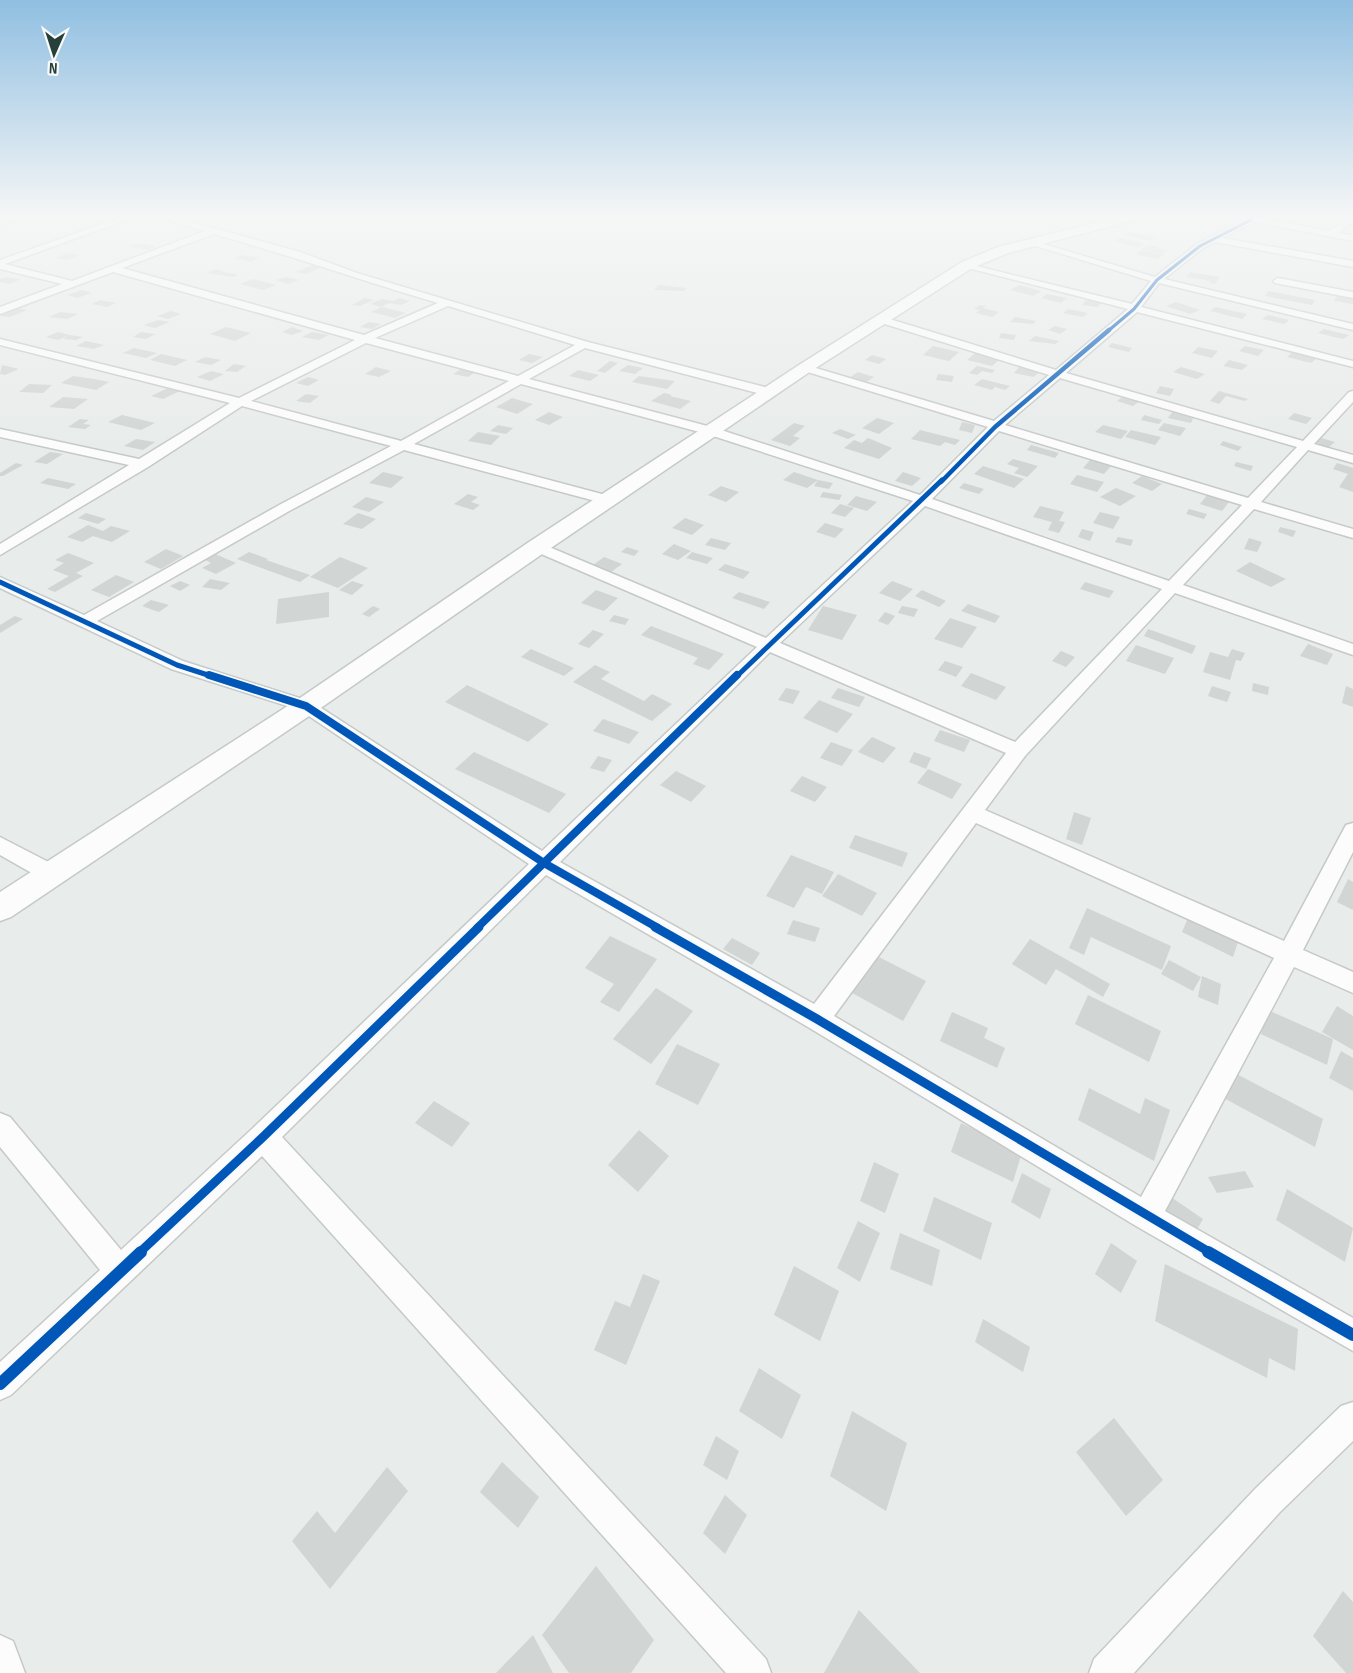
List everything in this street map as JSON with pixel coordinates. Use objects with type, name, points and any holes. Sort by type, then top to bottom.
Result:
[{"type":"main road","points":[[0,908],[306,706],[537,547],[769,392],[923,292]]},
{"type":"street","points":[[0,310],[46,292]]},
{"type":"street","points":[[197,292],[711,431],[923,500],[1353,650]]},
{"type":"street","points":[[411,292],[584,344],[769,392]]},
{"type":"street","points":[[1070,292],[1353,364]]},
{"type":"street","points":[[0,1384],[262,1137],[767,646],[923,500],[995,427],[1134,309],[1147,292]]},
{"type":"street","points":[[1210,292],[1353,327]]},
{"type":"street","points":[[1337,292],[1353,295]]},
{"type":"street","points":[[1253,302],[1262,295]]},
{"type":"street","points":[[0,549],[143,464],[241,402],[364,339],[447,303]]},
{"type":"street","points":[[879,319],[1058,374],[1353,459]]},
{"type":"street","points":[[0,342],[241,402],[608,500]]},
{"type":"street","points":[[86,621],[286,507],[584,344]]},
{"type":"street","points":[[0,352],[14,345]]},
{"type":"street","points":[[805,368],[1353,534]]},
{"type":"street","points":[[817,1019],[1018,751],[1170,587],[1308,446],[1353,395]]},
{"type":"street","points":[[0,434],[143,464]]},
{"type":"street","points":[[537,547],[1018,751]]},
{"type":"street","points":[[0,582],[177,665],[306,706],[544,863],[817,1019],[1146,1216],[1353,1335]]},
{"type":"street","points":[[971,812],[1353,983]]},
{"type":"street","points":[[1146,1216],[1289,954],[1353,831]]},
{"type":"street","points":[[0,846],[52,874]]},
{"type":"street","points":[[0,1126],[120,1271]]},
{"type":"street","points":[[262,1137],[752,1673]]},
{"type":"street","points":[[1108,1673],[1268,1500],[1353,1418]]},
{"type":"street","points":[[0,1654],[6,1673]]},
{"type":"building","points":[[76,292],[92,293],[77,298],[67,295]]},
{"type":"building","points":[[1018,292],[1039,292],[1033,296]]},
{"type":"building","points":[[1268,292],[1274,292],[1315,300],[1312,305],[1265,296]]},
{"type":"building","points":[[1047,294],[1067,298],[1061,303],[1041,298]]},
{"type":"building","points":[[1337,296],[1353,299],[1353,304],[1334,301]]},
{"type":"building","points":[[365,298],[374,300],[360,306],[352,305]]},
{"type":"building","points":[[399,298],[410,301],[401,305],[389,303],[381,307],[370,304],[382,299],[393,301]]},
{"type":"building","points":[[100,300],[116,303],[107,307],[92,304]]},
{"type":"building","points":[[1086,300],[1101,302],[1098,307],[1082,305]]},
{"type":"building","points":[[1176,302],[1200,310],[1190,314],[1166,306]]},
{"type":"building","points":[[980,305],[999,312],[992,317],[976,313],[980,310],[974,309]]},
{"type":"building","points":[[382,307],[406,313],[395,318],[371,312]]},
{"type":"building","points":[[1215,307],[1247,314],[1242,319],[1210,311]]},
{"type":"building","points":[[17,308],[27,310],[10,317],[0,316]]},
{"type":"building","points":[[1068,309],[1088,313],[1083,317],[1063,313]]},
{"type":"building","points":[[171,311],[181,314],[168,319],[157,316]]},
{"type":"building","points":[[60,312],[78,314],[67,319],[49,317]]},
{"type":"building","points":[[1268,315],[1289,320],[1284,324],[1262,319]]},
{"type":"building","points":[[1015,317],[1036,321],[1033,324],[1010,322]]},
{"type":"building","points":[[158,320],[170,322],[155,328],[144,325]]},
{"type":"building","points":[[369,322],[381,324],[372,329],[360,327]]},
{"type":"building","points":[[1055,326],[1067,329],[1060,334],[1048,330]]},
{"type":"building","points":[[226,327],[251,333],[235,341],[210,334]]},
{"type":"building","points":[[292,327],[303,331],[292,335],[282,332]]},
{"type":"building","points":[[1324,329],[1349,335],[1343,339],[1318,333]]},
{"type":"building","points":[[58,332],[83,337],[76,340],[63,339],[69,335],[58,340],[46,337]]},
{"type":"building","points":[[141,332],[155,334],[146,339],[133,337]]},
{"type":"building","points":[[312,332],[329,335],[319,340],[302,337]]},
{"type":"building","points":[[1001,333],[1016,335],[1014,340],[999,338]]},
{"type":"building","points":[[1035,336],[1059,341],[1055,344],[1029,341]]},
{"type":"building","points":[[86,341],[104,345],[94,349],[76,346]]},
{"type":"building","points":[[1112,343],[1132,348],[1129,352],[1108,347]]},
{"type":"building","points":[[933,346],[959,352],[949,361],[923,355]]},
{"type":"building","points":[[1245,346],[1264,350],[1258,356],[1239,351]]},
{"type":"building","points":[[1198,347],[1218,351],[1212,358],[1192,353]]},
{"type":"building","points":[[134,348],[157,353],[146,358],[123,353]]},
{"type":"building","points":[[1294,351],[1318,357],[1311,363],[1287,357]]},
{"type":"building","points":[[975,353],[1000,359],[992,366],[967,360]]},
{"type":"building","points":[[161,354],[187,360],[175,366],[150,360]]},
{"type":"building","points":[[529,354],[543,357],[532,363],[519,360]]},
{"type":"building","points":[[872,355],[886,359],[879,364],[865,360]]},
{"type":"building","points":[[205,357],[221,360],[211,365],[195,362]]},
{"type":"building","points":[[1229,360],[1248,365],[1242,370],[1223,366]]},
{"type":"building","points":[[610,361],[618,363],[605,373],[597,371]]},
{"type":"building","points":[[234,364],[246,366],[237,372],[225,371]]},
{"type":"building","points":[[2,365],[19,369],[5,375],[0,374]]},
{"type":"building","points":[[628,365],[643,368],[635,374],[619,371]]},
{"type":"building","points":[[977,366],[995,370],[992,373],[982,371],[977,375],[969,373]]},
{"type":"building","points":[[1020,366],[1040,371],[1034,377],[1014,373]]},
{"type":"building","points":[[376,367],[391,371],[379,377],[365,374]]},
{"type":"building","points":[[1181,367],[1205,374],[1197,379],[1173,372]]},
{"type":"building","points":[[463,368],[477,371],[468,377],[453,374]]},
{"type":"building","points":[[578,370],[599,375],[590,381],[569,376]]},
{"type":"building","points":[[211,371],[224,374],[210,381],[197,377]]},
{"type":"building","points":[[858,372],[874,377],[865,383],[849,378]]},
{"type":"building","points":[[938,374],[954,376],[952,382],[936,380]]},
{"type":"building","points":[[73,376],[109,382],[96,390],[61,383]]},
{"type":"building","points":[[639,376],[675,381],[667,389],[632,382]]},
{"type":"building","points":[[308,377],[319,380],[308,386],[296,383]]},
{"type":"building","points":[[982,379],[1010,386],[1005,390],[995,387],[992,390],[974,385]]},
{"type":"building","points":[[29,384],[52,385],[43,393],[19,392]]},
{"type":"building","points":[[1160,386],[1174,389],[1170,396],[1156,393]]},
{"type":"building","points":[[168,388],[180,391],[163,399],[151,396]]},
{"type":"building","points":[[1219,391],[1248,399],[1245,401],[1226,396],[1219,404],[1210,401]]},
{"type":"building","points":[[664,393],[691,401],[680,409],[651,401]]},
{"type":"building","points":[[306,394],[319,396],[310,403],[296,401]]},
{"type":"building","points":[[1124,396],[1140,401],[1133,406],[1117,401]]},
{"type":"building","points":[[63,397],[88,399],[74,409],[49,407]]},
{"type":"building","points":[[512,398],[533,404],[517,414],[496,407]]},
{"type":"building","points":[[1173,411],[1194,416],[1191,423],[1168,418]]},
{"type":"building","points":[[549,412],[563,417],[549,425],[535,420]]},
{"type":"building","points":[[1294,413],[1312,418],[1306,424],[1288,419]]},
{"type":"building","points":[[122,415],[155,423],[141,430],[108,422]]},
{"type":"building","points":[[1144,415],[1162,420],[1159,424],[1141,420]]},
{"type":"building","points":[[877,418],[894,423],[879,434],[862,428]]},
{"type":"building","points":[[80,419],[89,420],[83,424],[91,425],[85,429],[68,427]]},
{"type":"building","points":[[962,422],[975,425],[972,433],[959,430]]},
{"type":"building","points":[[794,423],[805,426],[793,436],[800,438],[790,446],[771,440]]},
{"type":"building","points":[[1164,423],[1186,428],[1180,436],[1158,430]]},
{"type":"building","points":[[498,425],[513,428],[506,434],[490,431]]},
{"type":"building","points":[[1103,425],[1128,431],[1121,439],[1095,432]]},
{"type":"building","points":[[840,429],[856,435],[848,439],[832,433]]},
{"type":"building","points":[[920,430],[960,440],[955,445],[945,442],[940,446],[911,439]]},
{"type":"building","points":[[1131,430],[1161,437],[1155,445],[1125,437]]},
{"type":"building","points":[[478,432],[500,436],[491,445],[468,441]]},
{"type":"building","points":[[1318,437],[1335,442],[1329,447],[1313,442]]},
{"type":"building","points":[[868,438],[892,448],[879,459],[844,448],[854,440],[862,443]]},
{"type":"building","points":[[136,439],[155,442],[143,450],[124,446]]},
{"type":"building","points":[[1223,441],[1242,447],[1238,451],[1220,445]]},
{"type":"building","points":[[1031,445],[1059,453],[1055,458],[1027,450]]},
{"type":"building","points":[[50,452],[63,454],[47,464],[34,462]]},
{"type":"building","points":[[1013,459],[1038,466],[1027,477],[1014,473],[1019,468],[1007,464]]},
{"type":"building","points":[[1090,460],[1111,466],[1104,474],[1083,468]]},
{"type":"building","points":[[1236,462],[1253,466],[1251,471],[1234,466]]},
{"type":"building","points":[[16,463],[23,465],[0,476],[0,473]]},
{"type":"building","points":[[1337,463],[1353,468],[1353,492],[1339,487],[1348,474],[1333,469]]},
{"type":"building","points":[[983,466],[1024,479],[1014,488],[974,474]]},
{"type":"building","points":[[383,472],[404,477],[391,488],[369,483]]},
{"type":"building","points":[[794,472],[818,480],[807,488],[783,480]]},
{"type":"building","points":[[903,472],[921,478],[912,486],[895,481]]},
{"type":"building","points":[[1077,475],[1104,482],[1097,492],[1070,484]]},
{"type":"building","points":[[1142,476],[1162,484],[1152,491],[1132,483]]},
{"type":"building","points":[[48,478],[76,484],[68,489],[40,483]]},
{"type":"building","points":[[818,480],[833,483],[829,489],[814,486]]},
{"type":"building","points":[[964,483],[984,489],[979,494],[959,488]]},
{"type":"building","points":[[721,486],[739,492],[726,502],[708,495]]},
{"type":"building","points":[[1116,488],[1136,496],[1120,506],[1100,497]]},
{"type":"building","points":[[823,492],[842,495],[839,500],[820,497]]},
{"type":"building","points":[[468,494],[478,497],[471,502],[480,505],[473,510],[454,504]]},
{"type":"building","points":[[1207,495],[1229,502],[1222,511],[1200,504]]},
{"type":"building","points":[[856,496],[877,502],[867,511],[847,505]]},
{"type":"building","points":[[366,497],[384,502],[369,512],[352,507]]},
{"type":"building","points":[[840,504],[854,508],[845,517],[831,513]]},
{"type":"building","points":[[1040,506],[1064,512],[1059,521],[1065,522],[1059,533],[1048,530],[1052,522],[1033,517]]},
{"type":"building","points":[[1189,509],[1207,514],[1204,519],[1186,514]]},
{"type":"building","points":[[1100,512],[1120,517],[1113,529],[1093,523]]},
{"type":"building","points":[[86,513],[106,519],[98,524],[78,518]]},
{"type":"building","points":[[358,513],[376,519],[362,529],[343,524]]},
{"type":"building","points":[[685,518],[704,525],[692,535],[672,528]]},
{"type":"building","points":[[825,523],[844,529],[835,538],[816,532]]},
{"type":"building","points":[[88,525],[103,531],[111,526],[130,531],[112,542],[93,536],[82,542],[67,537]]},
{"type":"building","points":[[1280,527],[1296,531],[1293,537],[1278,532]]},
{"type":"building","points":[[1082,529],[1094,532],[1090,541],[1078,537]]},
{"type":"building","points":[[1118,537],[1133,540],[1131,546],[1115,542]]},
{"type":"building","points":[[711,538],[731,543],[725,550],[705,545]]},
{"type":"building","points":[[1249,538],[1262,542],[1257,552],[1244,549]]},
{"type":"building","points":[[674,544],[691,551],[678,560],[662,554]]},
{"type":"building","points":[[627,547],[639,551],[634,556],[621,552]]},
{"type":"building","points":[[166,549],[183,556],[161,569],[144,562]]},
{"type":"building","points":[[249,552],[310,575],[300,582],[237,559]]},
{"type":"building","points":[[692,552],[713,558],[707,564],[686,558]]},
{"type":"building","points":[[68,553],[94,563],[76,573],[83,576],[55,592],[47,589],[69,576],[53,570],[64,563],[55,560]]},
{"type":"building","points":[[213,553],[236,563],[216,574],[202,568],[211,563],[202,558]]},
{"type":"building","points":[[340,557],[368,568],[338,588],[310,577]]},
{"type":"building","points":[[604,557],[622,564],[611,572],[593,565]]},
{"type":"building","points":[[1250,562],[1286,579],[1271,587],[1236,571]]},
{"type":"building","points":[[725,564],[750,572],[743,579],[718,570]]},
{"type":"building","points":[[116,575],[134,582],[109,597],[91,590]]},
{"type":"building","points":[[210,579],[230,583],[221,590],[202,587]]},
{"type":"building","points":[[180,581],[190,585],[180,591],[170,586]]},
{"type":"building","points":[[352,581],[364,585],[352,595],[339,590]]},
{"type":"building","points":[[892,581],[913,589],[900,601],[879,593]]},
{"type":"building","points":[[1085,582],[1114,591],[1109,598],[1080,589]]},
{"type":"building","points":[[596,590],[618,598],[604,611],[581,603]]},
{"type":"building","points":[[922,590],[946,601],[939,607],[915,596]]},
{"type":"building","points":[[329,592],[329,617],[276,624],[278,599]]},
{"type":"building","points":[[739,592],[770,602],[764,609],[732,598]]},
{"type":"building","points":[[151,600],[169,605],[159,612],[142,606]]},
{"type":"building","points":[[968,604],[1000,616],[995,623],[961,611]]},
{"type":"building","points":[[373,606],[380,609],[369,617],[362,614]]},
{"type":"building","points":[[823,606],[857,615],[842,640],[808,630]]},
{"type":"building","points":[[902,606],[918,609],[914,617],[898,613]]},
{"type":"building","points":[[885,612],[895,616],[888,625],[878,621]]},
{"type":"building","points":[[614,615],[629,619],[625,625],[609,621]]},
{"type":"building","points":[[15,616],[23,619],[0,633],[0,625]]},
{"type":"building","points":[[950,618],[977,627],[962,648],[934,639]]},
{"type":"building","points":[[651,626],[724,654],[709,670],[693,664],[698,658],[641,635]]},
{"type":"building","points":[[1148,629],[1196,646],[1192,654],[1144,636]]},
{"type":"building","points":[[593,630],[604,634],[589,648],[578,644]]},
{"type":"building","points":[[1308,644],[1333,654],[1327,665],[1300,656]]},
{"type":"building","points":[[1136,645],[1174,658],[1165,674],[1126,661]]},
{"type":"building","points":[[531,649],[574,668],[564,676],[521,657]]},
{"type":"building","points":[[1232,649],[1245,653],[1241,661],[1236,660],[1230,680],[1203,672],[1210,652],[1228,657]]},
{"type":"building","points":[[1061,651],[1075,657],[1066,667],[1052,661]]},
{"type":"building","points":[[945,661],[963,667],[956,677],[938,670]]},
{"type":"building","points":[[595,665],[610,672],[601,679],[644,701],[652,694],[672,704],[652,721],[573,682]]},
{"type":"building","points":[[971,673],[1006,687],[996,700],[961,686]]},
{"type":"building","points":[[1253,683],[1269,687],[1268,695],[1252,691]]},
{"type":"building","points":[[467,685],[549,724],[528,742],[445,702]]},
{"type":"building","points":[[1212,686],[1231,692],[1227,702],[1208,696]]},
{"type":"building","points":[[1346,686],[1353,689],[1353,707],[1342,703]]},
{"type":"building","points":[[786,688],[800,691],[793,704],[778,700]]},
{"type":"building","points":[[838,688],[865,697],[859,707],[831,698]]},
{"type":"building","points":[[819,700],[853,714],[837,733],[803,718]]},
{"type":"building","points":[[603,719],[639,732],[629,744],[593,731]]},
{"type":"building","points":[[940,730],[970,740],[964,752],[934,741]]},
{"type":"building","points":[[872,737],[896,748],[883,763],[858,752]]},
{"type":"building","points":[[831,742],[853,750],[842,766],[820,758]]},
{"type":"building","points":[[474,752],[566,794],[549,813],[455,769]]},
{"type":"building","points":[[914,752],[931,758],[926,769],[909,762]]},
{"type":"building","points":[[598,756],[612,760],[604,772],[590,768]]},
{"type":"building","points":[[928,769],[962,784],[952,799],[917,783]]},
{"type":"building","points":[[676,771],[706,786],[691,802],[660,785]]},
{"type":"building","points":[[802,776],[827,787],[815,802],[790,791]]},
{"type":"building","points":[[1074,812],[1091,818],[1082,845],[1066,839]]},
{"type":"building","points":[[855,835],[908,853],[902,867],[849,848]]},
{"type":"building","points":[[791,855],[834,872],[822,894],[806,887],[794,908],[766,896]]},
{"type":"building","points":[[838,874],[877,893],[862,916],[822,896]]},
{"type":"building","points":[[1348,879],[1353,882],[1353,910],[1337,902]]},
{"type":"building","points":[[1087,908],[1171,946],[1162,970],[1091,937],[1084,955],[1069,948]]},
{"type":"building","points":[[1188,918],[1238,942],[1233,957],[1182,932]]},
{"type":"building","points":[[793,920],[820,928],[815,942],[787,934]]},
{"type":"building","points":[[610,936],[657,959],[619,1012],[600,1002],[614,984],[585,968]]},
{"type":"building","points":[[732,938],[760,953],[752,965],[723,949]]},
{"type":"building","points":[[1030,939],[1110,984],[1103,997],[1056,969],[1046,985],[1012,964]]},
{"type":"building","points":[[869,952],[926,981],[903,1021],[845,989]]},
{"type":"building","points":[[1169,960],[1201,977],[1193,991],[1161,974]]},
{"type":"building","points":[[1202,976],[1221,984],[1218,1005],[1198,997]]},
{"type":"building","points":[[656,988],[693,1011],[651,1064],[613,1039]]},
{"type":"building","points":[[1088,995],[1161,1031],[1149,1062],[1075,1024]]},
{"type":"building","points":[[1337,1006],[1353,1016],[1353,1050],[1322,1032]]},
{"type":"building","points":[[1268,1010],[1333,1039],[1327,1065],[1261,1034]]},
{"type":"building","points":[[952,1012],[988,1028],[984,1038],[1005,1048],[997,1068],[940,1041]]},
{"type":"building","points":[[677,1044],[720,1064],[698,1105],[655,1084]]},
{"type":"building","points":[[1341,1051],[1353,1058],[1353,1091],[1329,1078]]},
{"type":"building","points":[[1229,1070],[1323,1119],[1315,1147],[1220,1096]]},
{"type":"building","points":[[1089,1088],[1140,1114],[1145,1098],[1170,1110],[1154,1161],[1078,1120]]},
{"type":"building","points":[[434,1101],[470,1123],[452,1147],[415,1123]]},
{"type":"building","points":[[961,1123],[1022,1152],[1013,1182],[951,1152]]},
{"type":"building","points":[[639,1130],[669,1156],[638,1192],[608,1165]]},
{"type":"building","points":[[874,1162],[899,1174],[885,1213],[860,1201]]},
{"type":"building","points":[[1245,1171],[1254,1187],[1217,1193],[1208,1177]]},
{"type":"building","points":[[1022,1173],[1051,1189],[1040,1219],[1011,1202]]},
{"type":"building","points":[[1287,1189],[1353,1228],[1345,1262],[1276,1220]]},
{"type":"building","points":[[1168,1195],[1203,1219],[1195,1233],[1161,1208]]},
{"type":"building","points":[[934,1197],[992,1223],[981,1260],[923,1231]]},
{"type":"building","points":[[858,1221],[880,1233],[860,1282],[837,1268]]},
{"type":"building","points":[[900,1233],[940,1250],[932,1286],[890,1269]]},
{"type":"building","points":[[1111,1243],[1137,1261],[1121,1293],[1095,1274]]},
{"type":"building","points":[[1165,1264],[1298,1329],[1295,1371],[1269,1358],[1267,1378],[1155,1321]]},
{"type":"building","points":[[794,1266],[839,1291],[820,1341],[774,1315]]},
{"type":"building","points":[[643,1274],[660,1281],[626,1365],[594,1350],[615,1301],[630,1307]]},
{"type":"building","points":[[983,1319],[1030,1347],[1023,1372],[975,1342]]},
{"type":"building","points":[[759,1368],[801,1395],[782,1439],[739,1411]]},
{"type":"building","points":[[852,1411],[907,1443],[886,1511],[830,1476]]},
{"type":"building","points":[[1114,1418],[1163,1480],[1126,1516],[1076,1452]]},
{"type":"building","points":[[716,1436],[739,1451],[727,1480],[703,1465]]},
{"type":"building","points":[[502,1462],[539,1497],[518,1528],[480,1492]]},
{"type":"building","points":[[387,1467],[408,1491],[330,1589],[292,1541],[317,1511],[335,1533]]},
{"type":"building","points":[[725,1495],[747,1515],[725,1554],[703,1533]]},
{"type":"building","points":[[596,1566],[654,1640],[631,1673],[569,1673],[542,1635]]},
{"type":"building","points":[[1343,1591],[1353,1602],[1353,1673],[1346,1673],[1313,1636]]},
{"type":"building","points":[[859,1610],[920,1673],[824,1673]]},
{"type":"building","points":[[533,1635],[553,1673],[496,1673]]},
{"type":"cycle path","points":[[0,1384],[263,1137],[767,646],[923,500],[995,427],[1134,309],[1147,292]]},
{"type":"cycle path","points":[[0,582],[177,665],[306,706],[544,863],[817,1019],[1146,1216],[1353,1335]]}]
